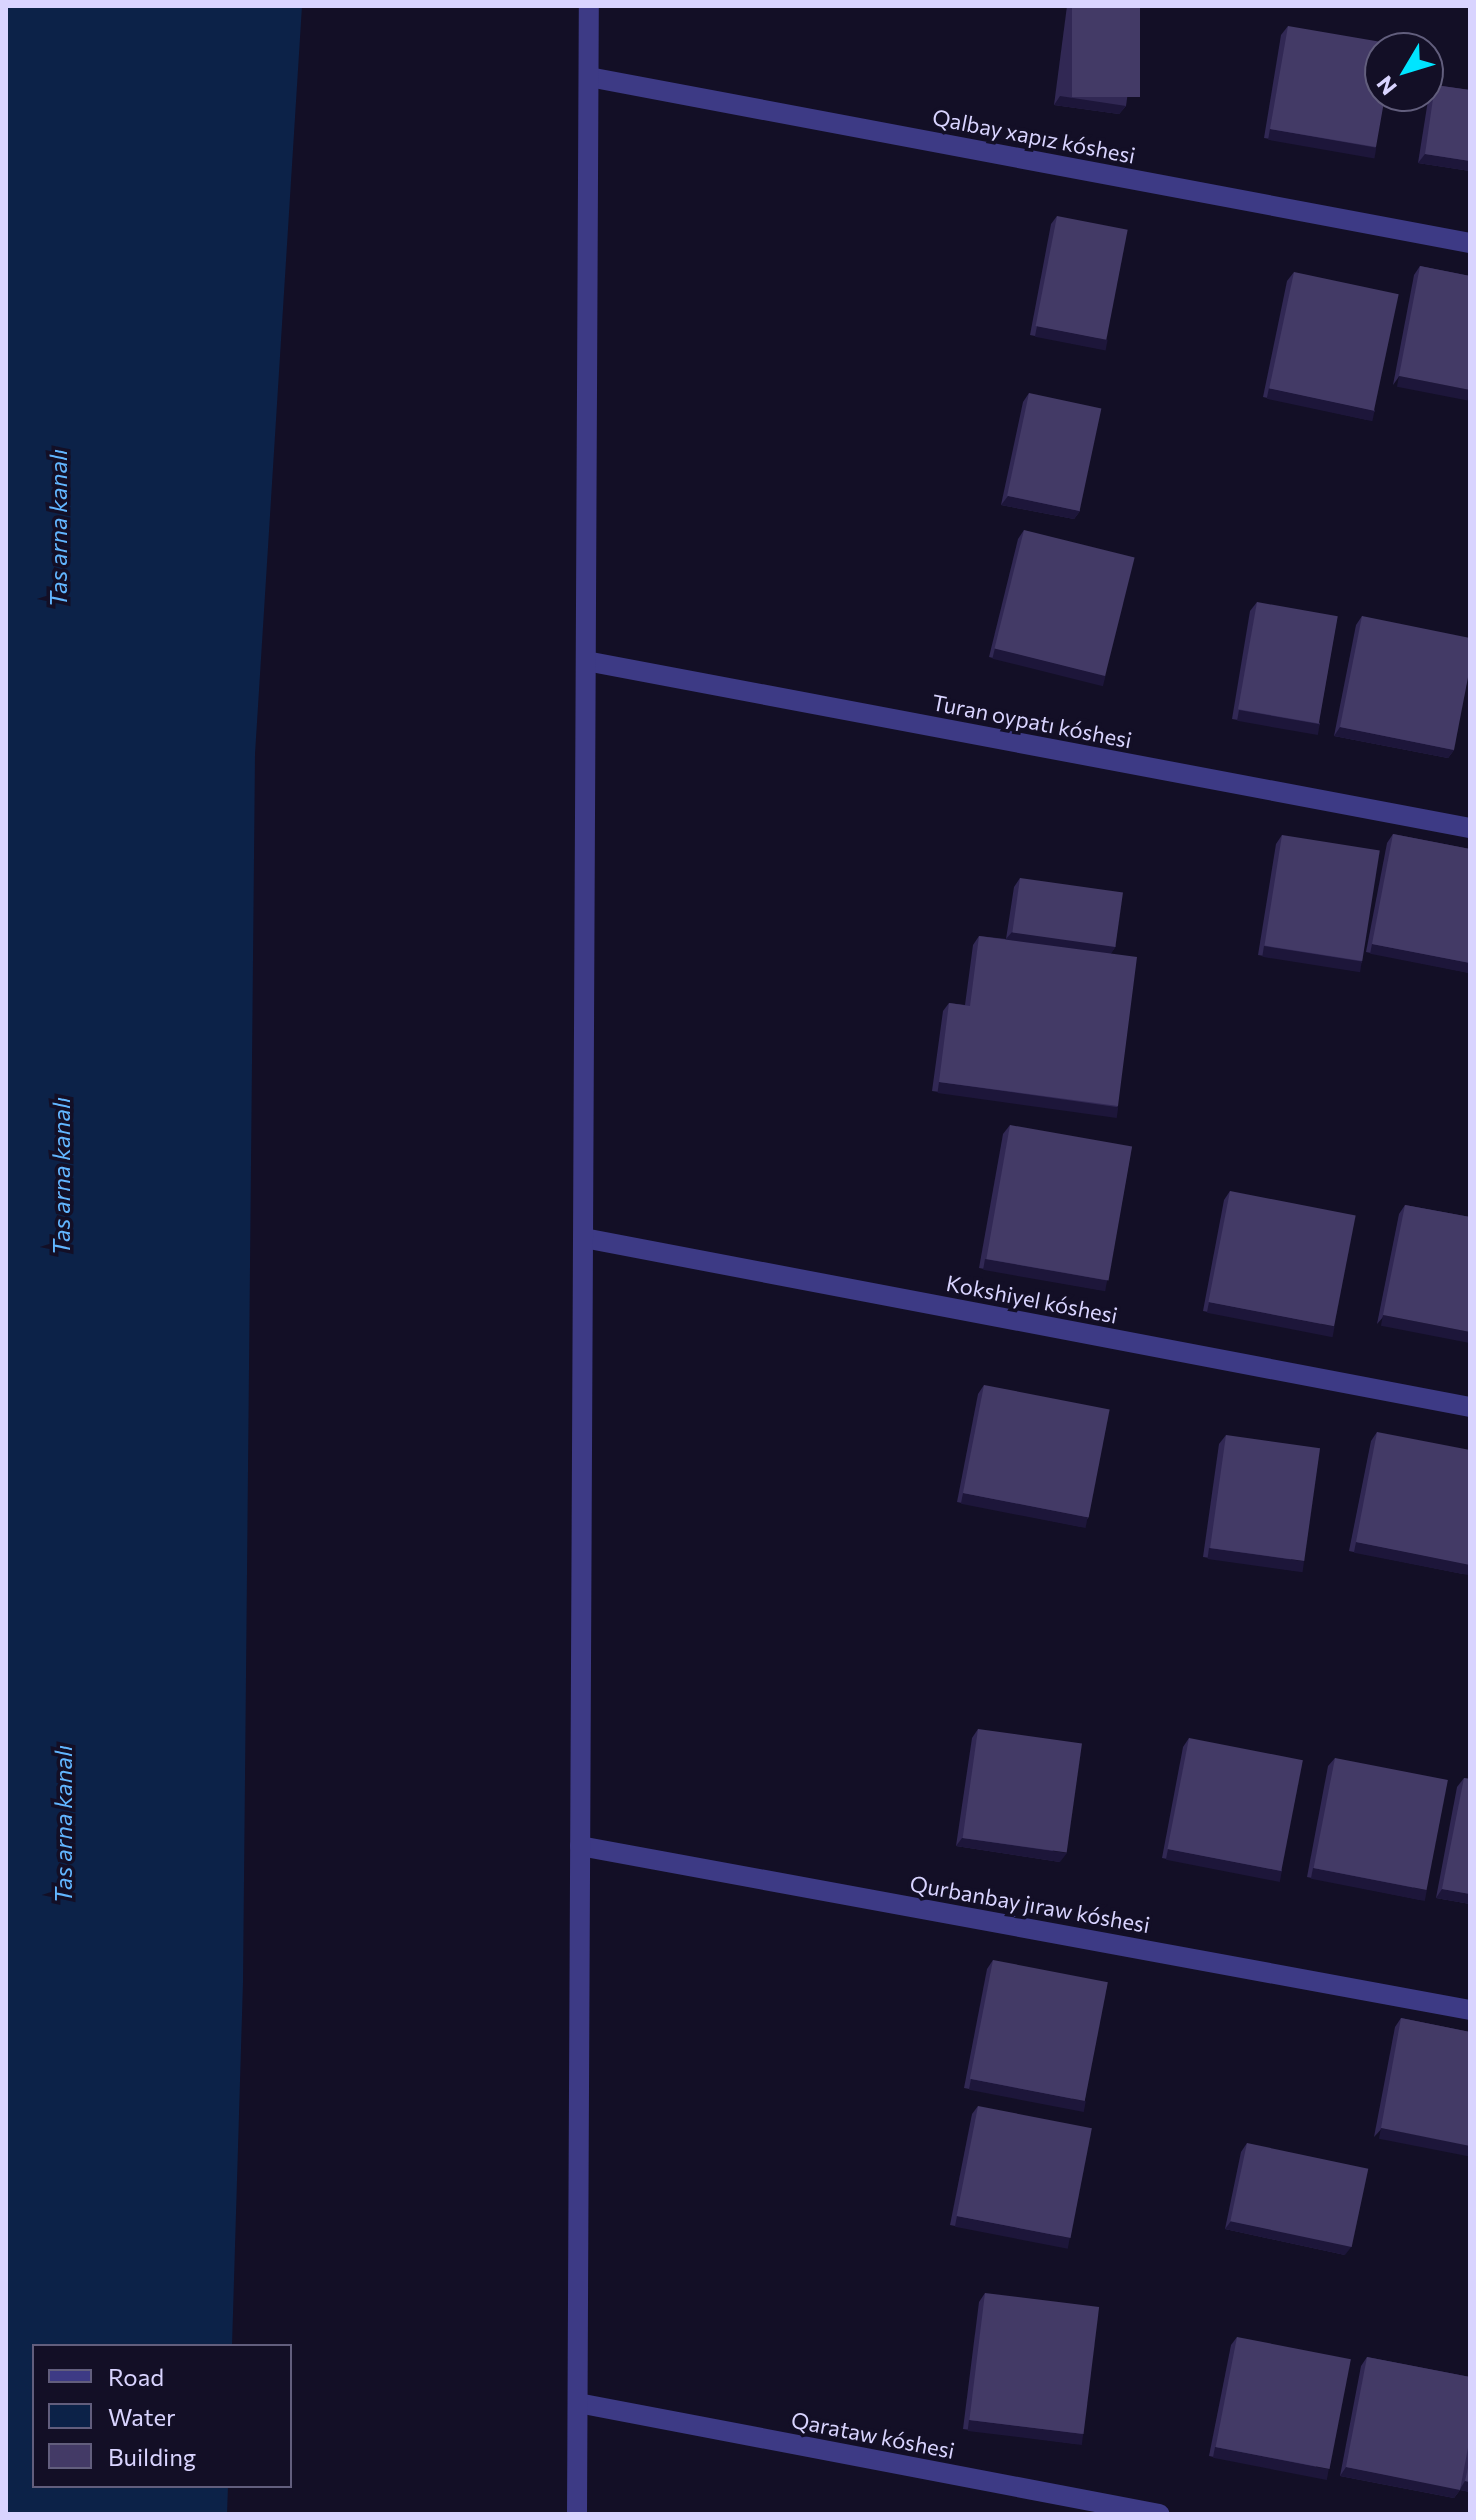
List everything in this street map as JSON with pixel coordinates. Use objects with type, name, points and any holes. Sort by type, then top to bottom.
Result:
[{"type":"street","points":[[577,2514],[589,6]]},
{"type":"street","name":"Qalbay xapız kóshesi","points":[[589,77],[1470,243]]},
{"type":"street","name":"Turan oypatı kóshesi","points":[[586,661],[1470,828]]},
{"type":"street","name":"Kokshiyel kóshesi","points":[[584,1238],[1470,1407]]},
{"type":"street","name":"Qurbanbay jıraw kóshesi","points":[[580,1846],[1470,2010]]},
{"type":"street","name":"Qarataw kóshesi","points":[[578,2403],[1159,2514]]},
{"type":"water","name":"Tas arna kanalı","points":[[6,6],[302,6],[255,754],[243,1982],[232,2344],[32,2344],[32,2488],[228,2488],[227,2514],[6,2514]]},
{"type":"building","points":[[1072,6],[1140,6],[1140,97],[1072,97]]},
{"type":"building","points":[[1288,26],[1364,39],[1364,112],[1382,112],[1376,147],[1270,129]]},
{"type":"building","points":[[1444,86],[1470,90],[1470,161],[1425,154],[1431,112],[1444,112]]},
{"type":"building","points":[[1057,216],[1128,230],[1106,340],[1036,326]]},
{"type":"building","points":[[1420,266],[1470,276],[1470,390],[1399,376]]},
{"type":"building","points":[[1294,272],[1399,294],[1374,411],[1269,388]]},
{"type":"building","points":[[1029,393],[1101,408],[1080,511],[1007,496]]},
{"type":"building","points":[[1024,530],[1135,558],[1105,676],[994,648]]},
{"type":"building","points":[[1257,602],[1338,616],[1319,724],[1238,709]]},
{"type":"building","points":[[1362,616],[1470,638],[1470,667],[1454,750],[1340,727]]},
{"type":"building","points":[[1393,834],[1470,849],[1470,963],[1372,944]]},
{"type":"building","points":[[1282,835],[1380,850],[1362,961],[1264,946]]},
{"type":"building","points":[[1020,878],[1123,892],[1115,947],[1012,932]]},
{"type":"building","points":[[979,936],[1137,957],[1118,1106],[939,1082],[949,1003],[970,1006]]},
{"type":"building","points":[[1010,1125],[1132,1147],[1109,1280],[986,1259]]},
{"type":"building","points":[[1230,1191],[1356,1215],[1334,1326],[1208,1302]]},
{"type":"building","points":[[1405,1205],[1470,1217],[1470,1332],[1383,1315]]},
{"type":"building","points":[[984,1385],[1110,1409],[1089,1517],[963,1493]]},
{"type":"building","points":[[1377,1432],[1470,1450],[1470,1565],[1356,1542]]},
{"type":"building","points":[[1226,1435],[1320,1448],[1304,1561],[1210,1548]]},
{"type":"building","points":[[978,1729],[1082,1744],[1067,1853],[963,1838]]},
{"type":"building","points":[[1189,1738],[1303,1760],[1281,1871],[1167,1849]]},
{"type":"building","points":[[1335,1758],[1448,1780],[1427,1890],[1314,1868]]},
{"type":"building","points":[[1464,1778],[1470,1779],[1470,1894],[1442,1889]]},
{"type":"building","points":[[993,1960],[1108,1982],[1085,2101],[970,2079]]},
{"type":"building","points":[[1401,2018],[1470,2032],[1470,2146],[1381,2128]]},
{"type":"building","points":[[978,2106],[1092,2128],[1070,2238],[957,2216]]},
{"type":"building","points":[[1247,2143],[1368,2169],[1352,2247],[1230,2221]]},
{"type":"building","points":[[985,2293],[1099,2307],[1084,2434],[969,2420]]},
{"type":"building","points":[[1237,2337],[1351,2359],[1329,2469],[1216,2447]]},
{"type":"building","points":[[1367,2357],[1470,2377],[1470,2437],[1460,2490],[1346,2467]]},
{"type":"building","points":[[1470,2459],[1470,2482],[1465,2481]]}]
